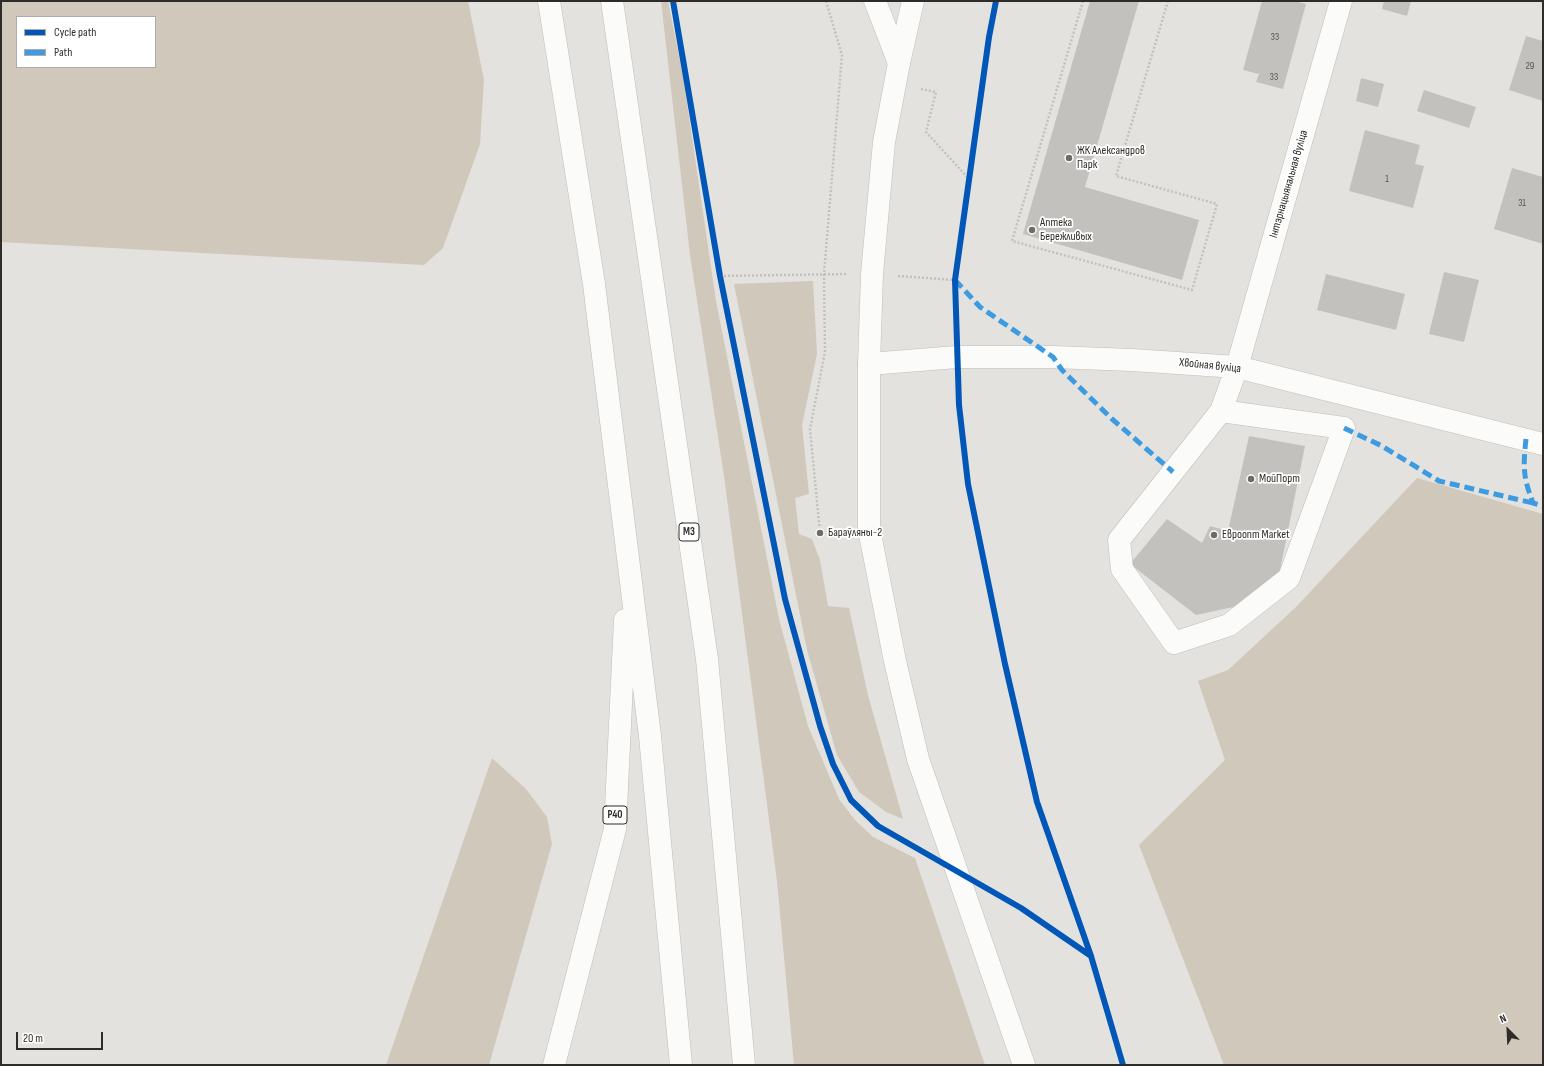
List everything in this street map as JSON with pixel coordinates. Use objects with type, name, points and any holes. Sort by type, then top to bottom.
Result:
[{"type":"main road","points":[[549,1],[594,284],[628,558],[650,736],[681,1065]]},
{"type":"main road","name":"М3","points":[[612,1],[707,659],[744,1065]]},
{"type":"main road","points":[[875,1],[899,63]]},
{"type":"main road","points":[[913,1],[899,63],[884,142],[872,274],[869,364],[869,529],[895,661],[918,760],[1024,1065]]},
{"type":"main road","name":"Інтэрнацыянальная вуліца","points":[[1221,412],[1344,428],[1289,578],[1230,624],[1174,643],[1122,569],[1119,540],[1221,412],[1237,367],[1341,1]]},
{"type":"main road","name":"Хвойная вуліца","points":[[869,364],[957,357],[1053,357],[1132,360],[1237,367],[1543,444]]},
{"type":"main road","name":"Р40","points":[[554,1065],[615,829],[628,558]]},
{"type":"path","points":[[820,532],[810,429],[824,352],[824,274],[842,55],[826,1]]},
{"type":"path","points":[[1082,1],[1012,241],[1192,290],[1217,204],[1116,176],[1168,1]]},
{"type":"path","points":[[936,92],[926,132],[968,179]]},
{"type":"path","points":[[968,187],[970,171]]},
{"type":"path","points":[[718,268],[721,284]]},
{"type":"path","points":[[955,288],[956,273]]},
{"type":"path","points":[[720,276],[824,274]]},
{"type":"path","points":[[872,274],[955,280]]},
{"type":"shaded area","points":[[1,1],[468,1],[484,80],[480,144],[443,248],[424,265],[1,242]]},
{"type":"shaded area","points":[[661,1],[668,1],[683,76],[716,301],[779,619],[808,726],[839,799],[855,820],[873,837],[915,858],[985,1065],[794,1065],[777,881],[724,476],[690,255]]},
{"type":"shaded area","points":[[813,281],[817,354],[802,425],[809,494],[795,498],[799,534],[812,539],[820,560],[828,606],[849,608],[868,695],[903,819],[886,812],[859,792],[837,755],[807,650],[734,284]]},
{"type":"shaded area","points":[[1417,478],[1543,514],[1543,1065],[1224,1065],[1139,845],[1225,760],[1198,681],[1228,670],[1296,607]]},
{"type":"shaded area","points":[[492,758],[526,789],[547,817],[552,844],[489,1065],[386,1065]]},
{"type":"building","name":"ЖК Александров Парк","points":[[1090,1],[1139,1],[1085,187],[1199,220],[1182,280],[1023,234]]},
{"type":"building","points":[[1262,1],[1295,1],[1306,4],[1283,89],[1256,82],[1259,74],[1243,70]]},
{"type":"building","points":[[1384,1],[1411,1],[1407,16],[1382,9]]},
{"type":"building","points":[[1526,36],[1543,41],[1543,101],[1509,90]]},
{"type":"building","points":[[1361,78],[1384,84],[1378,107],[1356,101]]},
{"type":"building","points":[[1424,90],[1476,107],[1469,128],[1417,111]]},
{"type":"building","points":[[1365,130],[1420,145],[1415,164],[1424,166],[1413,208],[1349,191]]},
{"type":"building","points":[[1512,168],[1543,177],[1543,244],[1494,229]]},
{"type":"building","points":[[1444,272],[1479,280],[1464,342],[1429,334]]},
{"type":"building","points":[[1326,274],[1405,294],[1396,330],[1317,310]]},
{"type":"building","points":[[1249,436],[1305,446],[1279,575],[1238,606],[1196,615],[1130,564],[1167,519],[1202,543],[1210,526],[1228,531]]},
{"type":"marked path","points":[[955,280],[980,307],[1053,357],[1062,370],[1112,419],[1173,472]]},
{"type":"marked path","points":[[1344,428],[1382,446],[1439,481],[1533,503]]},
{"type":"marked path","points":[[1526,439],[1524,465],[1527,486],[1533,503],[1543,506]]},
{"type":"cycle path","points":[[673,1],[720,276],[785,599],[820,726],[833,764],[851,800],[878,826],[1021,908],[1091,956]]},
{"type":"cycle path","points":[[996,1],[989,37],[955,280],[959,405],[968,484],[1005,664],[1037,802],[1091,956],[1123,1065]]},
{"type":"place","name":"ЖК Александров Парк","points":[[1069,158]]},
{"type":"place","name":"Аптека Бережливых","points":[[1032,230]]},
{"type":"place","name":"МойПорт","points":[[1251,479]]},
{"type":"place","name":"Бараўляны-2","points":[[820,533]]},
{"type":"place","name":"Евроопт Market","points":[[1214,535]]}]
